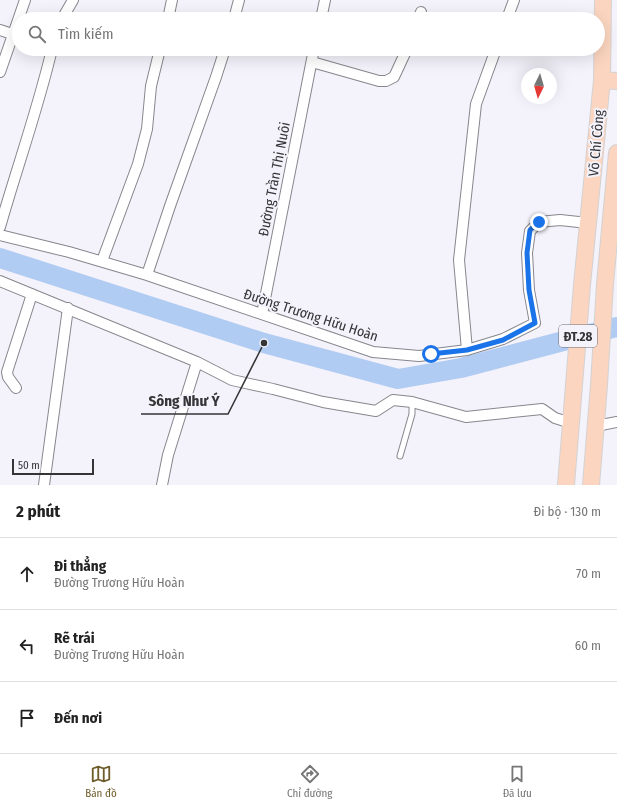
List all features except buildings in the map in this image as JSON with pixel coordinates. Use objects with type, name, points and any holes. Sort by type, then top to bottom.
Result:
[{"type":"main road","name":"Võ Chí Công","points":[[602,0],[603,12]]},
{"type":"main road","name":"Võ Chí Công","points":[[571,423],[588,223],[609,80],[605,34]]},
{"type":"main road","name":"Võ Chí Công","points":[[596,426],[605,284],[614,226],[617,153]]},
{"type":"main road","name":"ĐT.28","points":[[566,485],[571,423]]},
{"type":"main road","name":"ĐT.28","points":[[591,485],[596,426]]},
{"type":"street","points":[[21,12],[25,0]]},
{"type":"street","points":[[66,12],[73,0]]},
{"type":"street","points":[[169,12],[172,0]]},
{"type":"street","points":[[236,12],[239,0]]},
{"type":"street","points":[[322,12],[325,0]]},
{"type":"street","points":[[510,12],[514,0]]},
{"type":"street","points":[[0,30],[12,32]]},
{"type":"street","points":[[0,72],[12,40]]},
{"type":"street","points":[[0,227],[22,152],[42,92],[50,56]]},
{"type":"street","points":[[102,261],[138,164],[147,129],[151,86],[158,56]]},
{"type":"street","points":[[147,275],[222,56]]},
{"type":"street","name":"Đường Trần Thị Nuôi","points":[[262,314],[313,56]]},
{"type":"street","points":[[312,62],[379,81],[386,81],[394,77],[404,56]]},
{"type":"street","points":[[467,350],[459,260],[476,104],[493,56]]},
{"type":"street","name":"Đường Trương Hữu Hoàn","points":[[0,235],[69,252],[147,275],[374,352],[419,356],[467,350],[503,340],[535,323],[529,290],[527,253],[530,230],[539,222],[560,220],[588,223]]},
{"type":"street","points":[[0,281],[198,362],[232,380],[323,402],[376,411],[393,400],[412,402],[466,417],[542,409],[555,418],[571,423]]},
{"type":"street","points":[[16,388],[8,377],[7,372],[32,294]]},
{"type":"street","points":[[44,485],[68,308]]},
{"type":"street","points":[[162,485],[168,455],[198,362]]},
{"type":"street","points":[[596,426],[617,422]]},
{"type":"lane","points":[[400,456],[412,414],[412,402]]},
{"type":"waterway","points":[[0,258],[264,343],[398,379],[461,368],[617,327]]},
{"type":"place","name":"Sông Như Ý","points":[[264,343]]},
{"type":"route","points":[[431,354],[467,350],[503,340],[535,323],[529,290],[527,253],[530,230],[539,222]]}]
